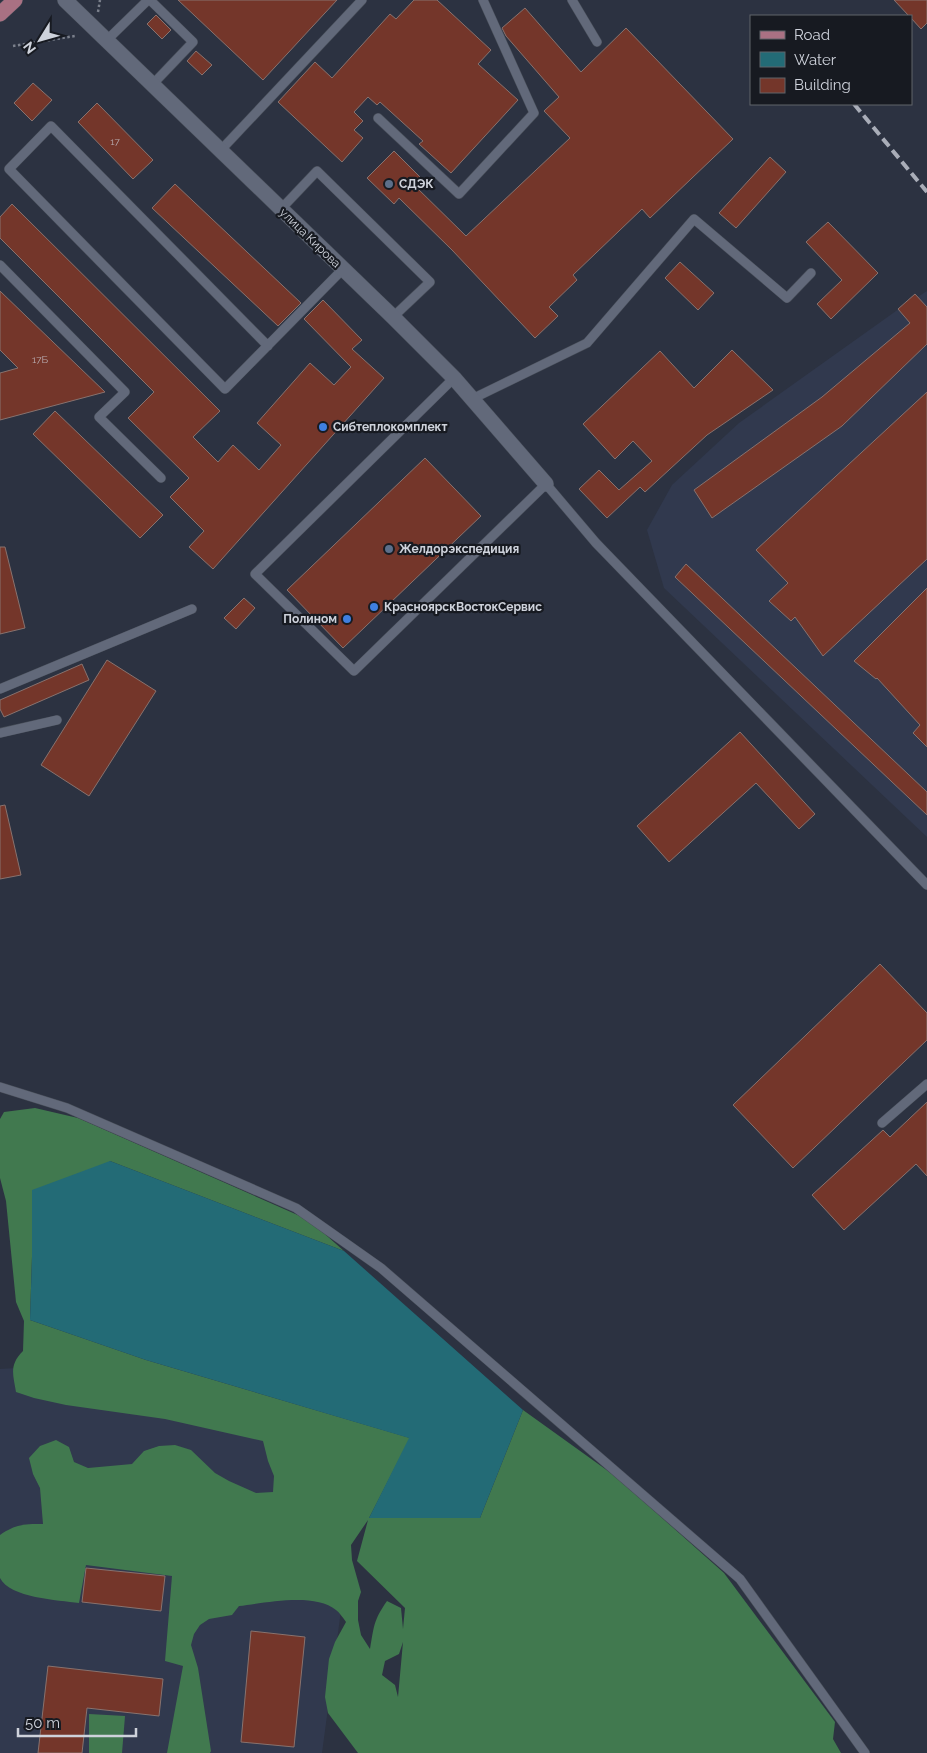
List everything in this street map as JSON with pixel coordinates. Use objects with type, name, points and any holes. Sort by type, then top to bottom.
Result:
[{"type":"main road","points":[[0,14],[15,0]]},
{"type":"street","name":"улица Кирова","points":[[65,0],[454,378],[546,484]]},
{"type":"lane","points":[[106,41],[149,0],[193,42],[152,85]]},
{"type":"lane","points":[[220,151],[362,0]]},
{"type":"lane","points":[[378,118],[459,194],[534,113],[482,0]]},
{"type":"lane","points":[[572,0],[597,42]]},
{"type":"lane","points":[[268,346],[51,126],[9,169],[225,389],[268,346],[343,269]]},
{"type":"lane","points":[[281,209],[317,171],[430,282],[393,318]]},
{"type":"lane","points":[[472,398],[587,343],[694,219],[787,298],[811,273]]},
{"type":"lane","points":[[0,265],[125,392],[99,417],[161,478]]},
{"type":"lane","points":[[454,378],[255,574],[354,671],[546,484],[596,543],[927,885]]},
{"type":"lane","points":[[0,690],[192,609]]},
{"type":"lane","points":[[0,733],[57,720]]},
{"type":"lane","points":[[882,1123],[927,1084]]},
{"type":"lane","points":[[0,1087],[67,1108],[296,1208],[381,1268],[740,1579],[865,1753]]},
{"type":"path","points":[[97,13],[100,0]]},
{"type":"path","points":[[12,46],[75,36]]},
{"type":"shaded area","points":[[927,291],[927,837],[664,588],[647,530],[672,485],[739,423]]},
{"type":"shaded area","points":[[146,1360],[363,1445],[322,1753],[0,1753],[0,1369]]},
{"type":"green space","points":[[35,1108],[78,1118],[309,1220],[344,1251],[110,1161],[32,1257],[30,1320],[146,1360],[410,1438],[369,1518],[480,1518],[523,1410],[615,1476],[724,1573],[835,1722],[833,1739],[841,1753],[358,1753],[328,1713],[325,1697],[329,1659],[335,1642],[346,1622],[337,1611],[327,1605],[316,1601],[289,1600],[239,1606],[232,1615],[209,1619],[200,1625],[194,1634],[191,1645],[198,1668],[211,1751],[210,1753],[167,1753],[183,1666],[165,1661],[172,1576],[86,1565],[79,1603],[35,1597],[5,1585],[0,1578],[0,1535],[20,1525],[43,1524],[40,1488],[33,1474],[29,1458],[40,1446],[56,1440],[69,1447],[74,1462],[88,1468],[132,1464],[144,1451],[159,1446],[175,1445],[191,1450],[215,1473],[256,1493],[273,1492],[274,1476],[263,1441],[165,1419],[66,1405],[16,1392],[13,1370],[16,1361],[23,1351],[24,1321],[16,1302],[6,1201],[0,1178],[0,1119],[4,1112]],"holes":[[[368,1520],[357,1561],[405,1608],[403,1629],[401,1608],[387,1601],[373,1629],[370,1649],[361,1635],[358,1620],[358,1601],[361,1592],[352,1560],[351,1545]],[[403,1642],[398,1697],[395,1685],[382,1675],[385,1661],[399,1654]]]},
{"type":"green space","points":[[89,1714],[125,1716],[122,1753],[89,1753]]},
{"type":"water","points":[[110,1161],[344,1251],[523,1410],[480,1518],[369,1518],[409,1438],[146,1360],[30,1320],[32,1190]]},
{"type":"building","points":[[178,0],[337,0],[263,80]]},
{"type":"building","points":[[414,0],[437,0],[491,50],[478,64],[518,100],[451,173],[419,144],[423,141],[380,102],[377,105],[368,97],[354,112],[363,121],[354,130],[363,138],[342,162],[278,102],[315,62],[332,78],[390,14],[396,19]]},
{"type":"building","points":[[894,0],[927,0],[927,23],[921,29],[912,19],[912,15],[908,15]]},
{"type":"building","points":[[525,8],[581,72],[626,28],[733,139],[650,218],[642,209],[573,275],[577,280],[549,307],[558,316],[535,338],[452,250],[399,198],[394,204],[367,178],[394,151],[420,177],[413,184],[466,236],[570,138],[544,111],[559,97],[506,36],[502,28]]},
{"type":"building","points":[[156,15],[171,30],[162,39],[147,24]]},
{"type":"building","points":[[196,51],[212,65],[202,75],[187,61]]},
{"type":"building","points":[[33,83],[52,100],[32,121],[14,103]]},
{"type":"building","points":[[97,103],[153,160],[133,179],[78,122]]},
{"type":"building","points":[[770,157],[786,172],[736,228],[719,213]]},
{"type":"building","points":[[175,184],[301,303],[278,326],[152,208]]},
{"type":"building","points":[[12,204],[220,411],[193,437],[218,462],[233,445],[259,470],[281,445],[257,423],[310,363],[334,385],[351,367],[304,319],[323,300],[362,340],[352,349],[384,378],[213,569],[189,547],[204,531],[170,497],[189,478],[128,418],[154,392],[0,238],[0,217]]},
{"type":"building","points":[[828,222],[878,273],[831,319],[817,304],[842,280],[806,242]]},
{"type":"building","points":[[680,262],[714,293],[698,310],[665,278]]},
{"type":"building","points":[[0,291],[105,392],[0,420],[0,373],[18,368],[0,350]]},
{"type":"building","points":[[915,294],[927,307],[927,344],[842,426],[712,518],[694,490],[822,397],[910,323],[898,309]]},
{"type":"building","points":[[732,350],[773,390],[707,435],[645,492],[640,487],[607,518],[579,489],[599,470],[619,490],[652,461],[633,441],[615,459],[583,424],[660,351],[694,388]]},
{"type":"building","points":[[927,392],[927,559],[823,656],[795,617],[791,621],[769,601],[788,583],[756,550]]},
{"type":"building","points":[[55,411],[163,515],[140,538],[33,434]]},
{"type":"building","points":[[425,458],[481,516],[343,648],[287,590]]},
{"type":"building","points":[[0,547],[5,547],[25,628],[0,634]]},
{"type":"building","points":[[686,564],[927,792],[927,815],[675,577]]},
{"type":"building","points":[[927,588],[927,747],[913,733],[920,725],[877,678],[854,661]]},
{"type":"building","points":[[244,598],[255,608],[236,629],[224,618]]},
{"type":"building","points":[[107,660],[156,691],[89,796],[41,765]]},
{"type":"building","points":[[82,664],[89,680],[4,717],[0,709],[0,700]]},
{"type":"building","points":[[740,732],[815,814],[799,829],[756,783],[669,862],[637,826]]},
{"type":"building","points":[[5,805],[21,875],[0,879],[0,806]]},
{"type":"building","points":[[880,964],[927,1013],[927,1040],[793,1168],[733,1105]]},
{"type":"building","points":[[927,1102],[927,1176],[916,1164],[844,1230],[812,1195],[883,1130],[890,1137]]},
{"type":"building","points":[[86,1568],[165,1576],[161,1611],[82,1602]]},
{"type":"building","points":[[251,1631],[305,1637],[294,1747],[241,1742]]},
{"type":"building","points":[[48,1666],[163,1679],[159,1716],[87,1708],[82,1753],[38,1753]]},
{"type":"railway","points":[[855,105],[927,192]]},
{"type":"place","name":"СДЭК","points":[[389,184]]},
{"type":"place","name":"Сибтеплокомплект","points":[[323,427]]},
{"type":"place","name":"Желдорэкспедиция","points":[[389,549]]},
{"type":"place","name":"КрасноярскВостокСервис","points":[[374,607]]},
{"type":"place","name":"Полином","points":[[347,619]]}]
